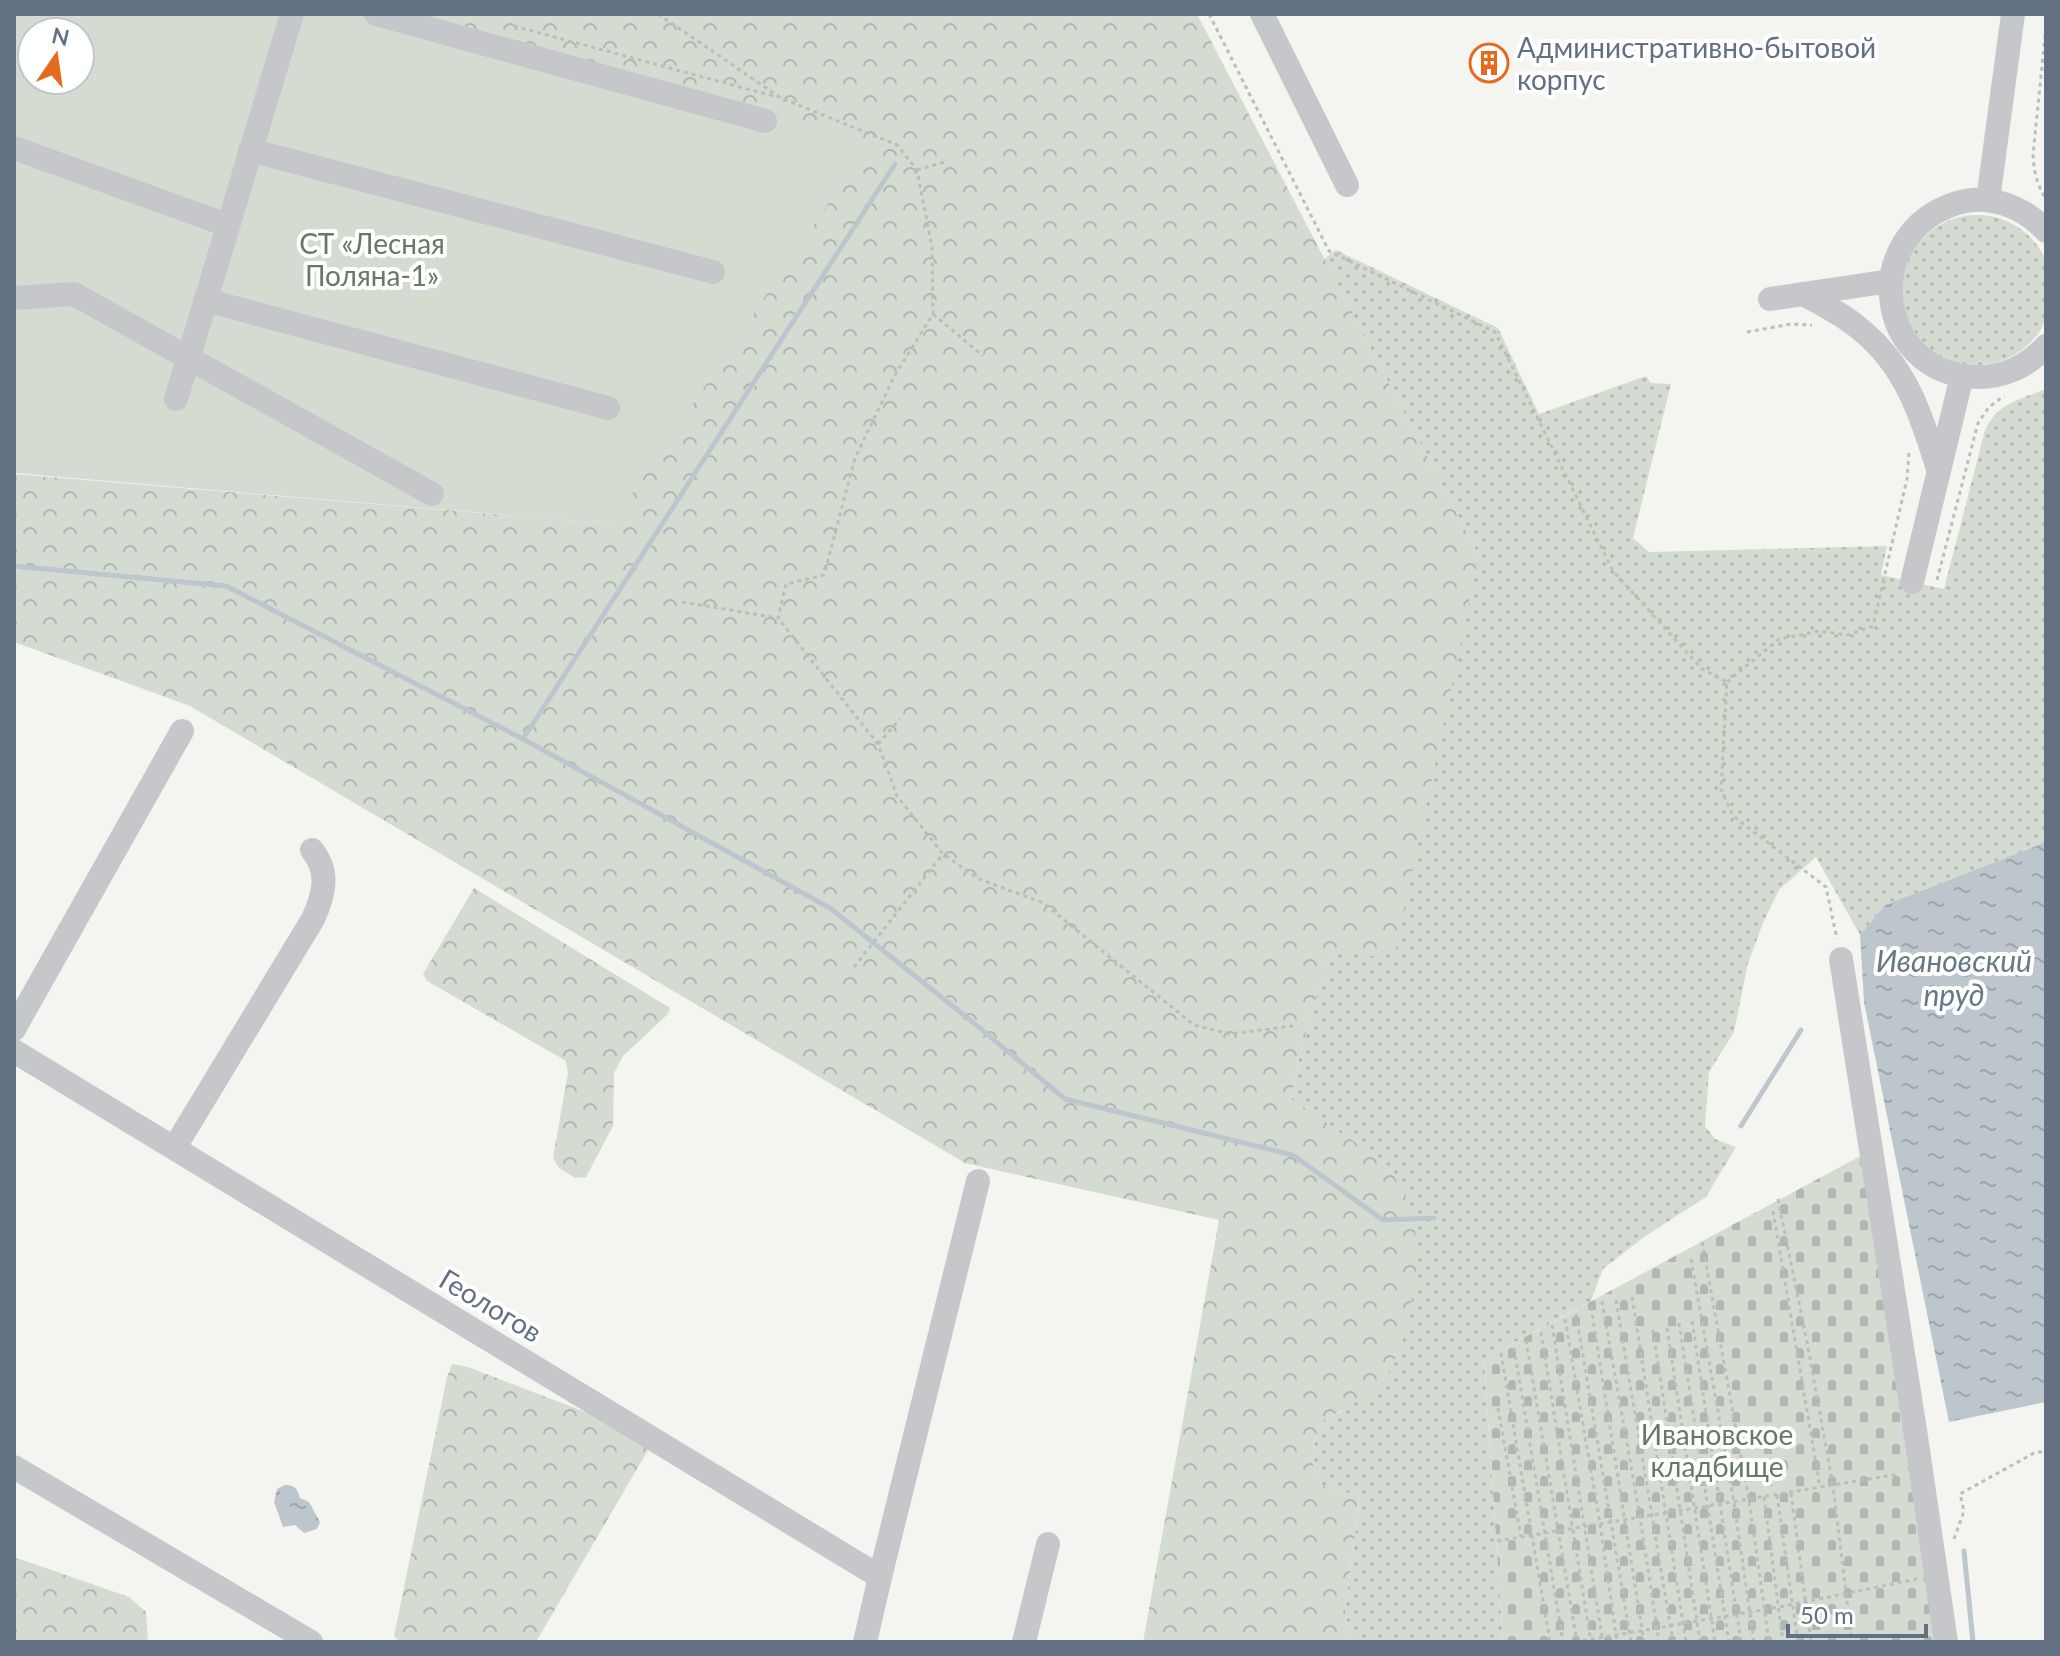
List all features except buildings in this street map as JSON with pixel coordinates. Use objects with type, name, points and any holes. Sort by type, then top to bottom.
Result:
[{"type":"street","points":[[176,399],[292,14]]},
{"type":"street","points":[[376,14],[765,121]]},
{"type":"street","points":[[1262,14],[1347,185]]},
{"type":"street","points":[[1988,200],[2013,14]]},
{"type":"street","points":[[14,148],[227,225]]},
{"type":"street","points":[[250,150],[713,272]]},
{"type":"street","points":[[2046,231],[2036,220],[2014,207],[1988,200],[1965,201],[1942,208],[1922,220],[1906,238],[1895,258],[1890,281],[1891,303],[1897,324],[1923,358],[1941,369],[1962,376],[1988,377],[2013,371],[2036,358],[2046,346]]},
{"type":"street","points":[[1770,299],[1890,281]]},
{"type":"street","points":[[14,298],[74,294],[432,494]]},
{"type":"street","points":[[1803,294],[1859,327],[1881,350],[1911,392],[1938,469]]},
{"type":"street","points":[[205,300],[608,408]]},
{"type":"street","points":[[1912,582],[1962,376]]},
{"type":"street","points":[[14,1029],[182,731]]},
{"type":"street","points":[[175,1147],[323,898],[320,860],[312,850]]},
{"type":"street","points":[[1841,959],[1946,1642]]},
{"type":"street","name":"Геологов","points":[[14,1051],[880,1577]]},
{"type":"street","points":[[865,1642],[978,1181]]},
{"type":"street","points":[[14,1467],[311,1642]]},
{"type":"street","points":[[1024,1642],[1048,1544]]},
{"type":"path","points":[[658,14],[781,98]]},
{"type":"path","points":[[1209,14],[1329,251],[1495,332],[1613,571],[1702,669],[1727,682]]},
{"type":"path","points":[[514,26],[781,98],[897,145],[917,170],[932,247],[933,314],[895,375],[855,458],[824,575],[786,584],[778,618]]},
{"type":"path","points":[[2046,27],[2033,155],[2038,186],[2046,199]]},
{"type":"path","points":[[917,170],[945,162]]},
{"type":"path","points":[[933,314],[983,356]]},
{"type":"path","points":[[1747,332],[1791,324],[1820,326]]},
{"type":"path","points":[[1937,580],[1978,423],[1989,407],[2007,395]]},
{"type":"path","points":[[1841,959],[1826,887],[1733,816],[1721,789],[1727,682],[1779,639],[1819,631],[1848,635],[1873,626],[1907,479],[1909,448]]},
{"type":"path","points":[[1883,582],[1912,582]]},
{"type":"path","points":[[682,602],[778,618],[878,744],[897,796],[943,854],[979,879],[1043,903],[1194,1025],[1230,1034],[1293,1026]]},
{"type":"path","points":[[878,744],[900,719]]},
{"type":"path","points":[[854,967],[943,854]]},
{"type":"path","points":[[1778,1199],[1833,1486],[1852,1642]]},
{"type":"path","points":[[1773,1211],[1820,1488]]},
{"type":"path","points":[[1702,1242],[1749,1500],[1769,1642]]},
{"type":"path","points":[[1691,1259],[1734,1502],[1754,1642]]},
{"type":"path","points":[[1632,1297],[1686,1642]]},
{"type":"path","points":[[1616,1300],[1673,1642]]},
{"type":"path","points":[[1602,1301],[1659,1642]]},
{"type":"path","points":[[1591,1307],[1644,1642]]},
{"type":"path","points":[[1576,1314],[1631,1642]]},
{"type":"path","points":[[1565,1319],[1617,1642]]},
{"type":"path","points":[[1692,1321],[1741,1642]]},
{"type":"path","points":[[1679,1323],[1729,1642]]},
{"type":"path","points":[[1552,1325],[1603,1639]]},
{"type":"path","points":[[1667,1328],[1715,1642]]},
{"type":"path","points":[[1653,1330],[1700,1642]]},
{"type":"path","points":[[1541,1332],[1591,1640]]},
{"type":"path","points":[[1526,1340],[1576,1642],[1806,1602],[1918,1578]]},
{"type":"path","points":[[1514,1348],[1563,1642]]},
{"type":"path","points":[[1501,1353],[1550,1642]]},
{"type":"path","points":[[1498,1408],[1521,1537]]},
{"type":"path","points":[[1951,1547],[1964,1511],[1960,1494],[2034,1453],[2046,1451]]},
{"type":"path","points":[[1497,1541],[1901,1474]]},
{"type":"path","points":[[1791,1493],[1811,1642]]},
{"type":"path","points":[[1777,1495],[1798,1642]]},
{"type":"path","points":[[1764,1497],[1783,1642]]},
{"type":"green space","name":"СТ «Лесная Поляна-1»","points":[[14,14],[407,14],[871,140],[612,524],[14,473]]},
{"type":"green space","points":[[407,14],[1197,14],[1479,556],[1396,949],[1381,958],[1337,948],[1321,981],[1291,1099],[1387,1164],[1409,1202],[1419,1252],[1406,1333],[1382,1388],[1324,1420],[1315,1436],[1313,1468],[1323,1486],[1360,1496],[1345,1610],[1351,1642],[1143,1642],[1219,1220],[965,1163],[190,706],[14,642],[14,474],[612,524]]},
{"type":"green space","points":[[1977,215],[2006,221],[2030,237],[2046,261],[2052,290],[2046,319],[2030,343],[2006,359],[1977,365],[1948,359],[1924,343],[1908,319],[1902,290],[1908,261],[1924,237],[1948,221]]},
{"type":"green space","points":[[1336,250],[1498,328],[1539,414],[1646,376],[1651,383],[1671,384],[1633,538],[1649,552],[1887,546],[1881,575],[1944,589],[1985,430],[2003,408],[2046,389],[2046,842],[1885,905],[1860,935],[1816,857],[1779,890],[1748,963],[1734,1032],[1709,1072],[1705,1126],[1715,1139],[1736,1147],[1706,1197],[1644,1237],[1603,1269],[1591,1301],[1484,1359],[1503,1642],[1351,1642],[1345,1610],[1360,1496],[1323,1486],[1313,1468],[1315,1436],[1324,1420],[1342,1411],[1291,1099],[1321,981],[1337,947],[1380,957],[1479,556],[1324,259]]},
{"type":"green space","points":[[474,888],[670,1008],[668,1014],[623,1056],[614,1073],[613,1126],[586,1177],[575,1178],[559,1168],[553,1158],[568,1073],[566,1061],[427,981],[423,974]]},
{"type":"green space","name":"Ивановское кладбище","points":[[1864,1154],[1939,1642],[1503,1642],[1484,1359]]},
{"type":"green space","points":[[452,1364],[468,1367],[593,1415],[651,1445],[536,1642],[399,1642],[394,1636]]},
{"type":"green space","points":[[14,1557],[129,1597],[146,1612],[148,1642],[14,1642]]},
{"type":"water","name":"Ивановский пруд","points":[[2046,842],[2046,1402],[1949,1422],[1864,1002],[1860,935],[1885,905]]},
{"type":"water","points":[[285,1485],[294,1487],[300,1498],[309,1502],[320,1522],[317,1529],[304,1533],[295,1525],[283,1527],[274,1502],[277,1489]]},
{"type":"waterway","points":[[523,739],[895,164]]},
{"type":"waterway","points":[[14,566],[226,586],[523,739],[830,908],[1065,1099],[1293,1155],[1383,1220],[1434,1218]]},
{"type":"waterway","points":[[1741,1126],[1801,1030]]},
{"type":"waterway","points":[[1964,1551],[1973,1642]]},
{"type":"place","name":"Административно-бытовой корпус","points":[[1489,63]]}]
